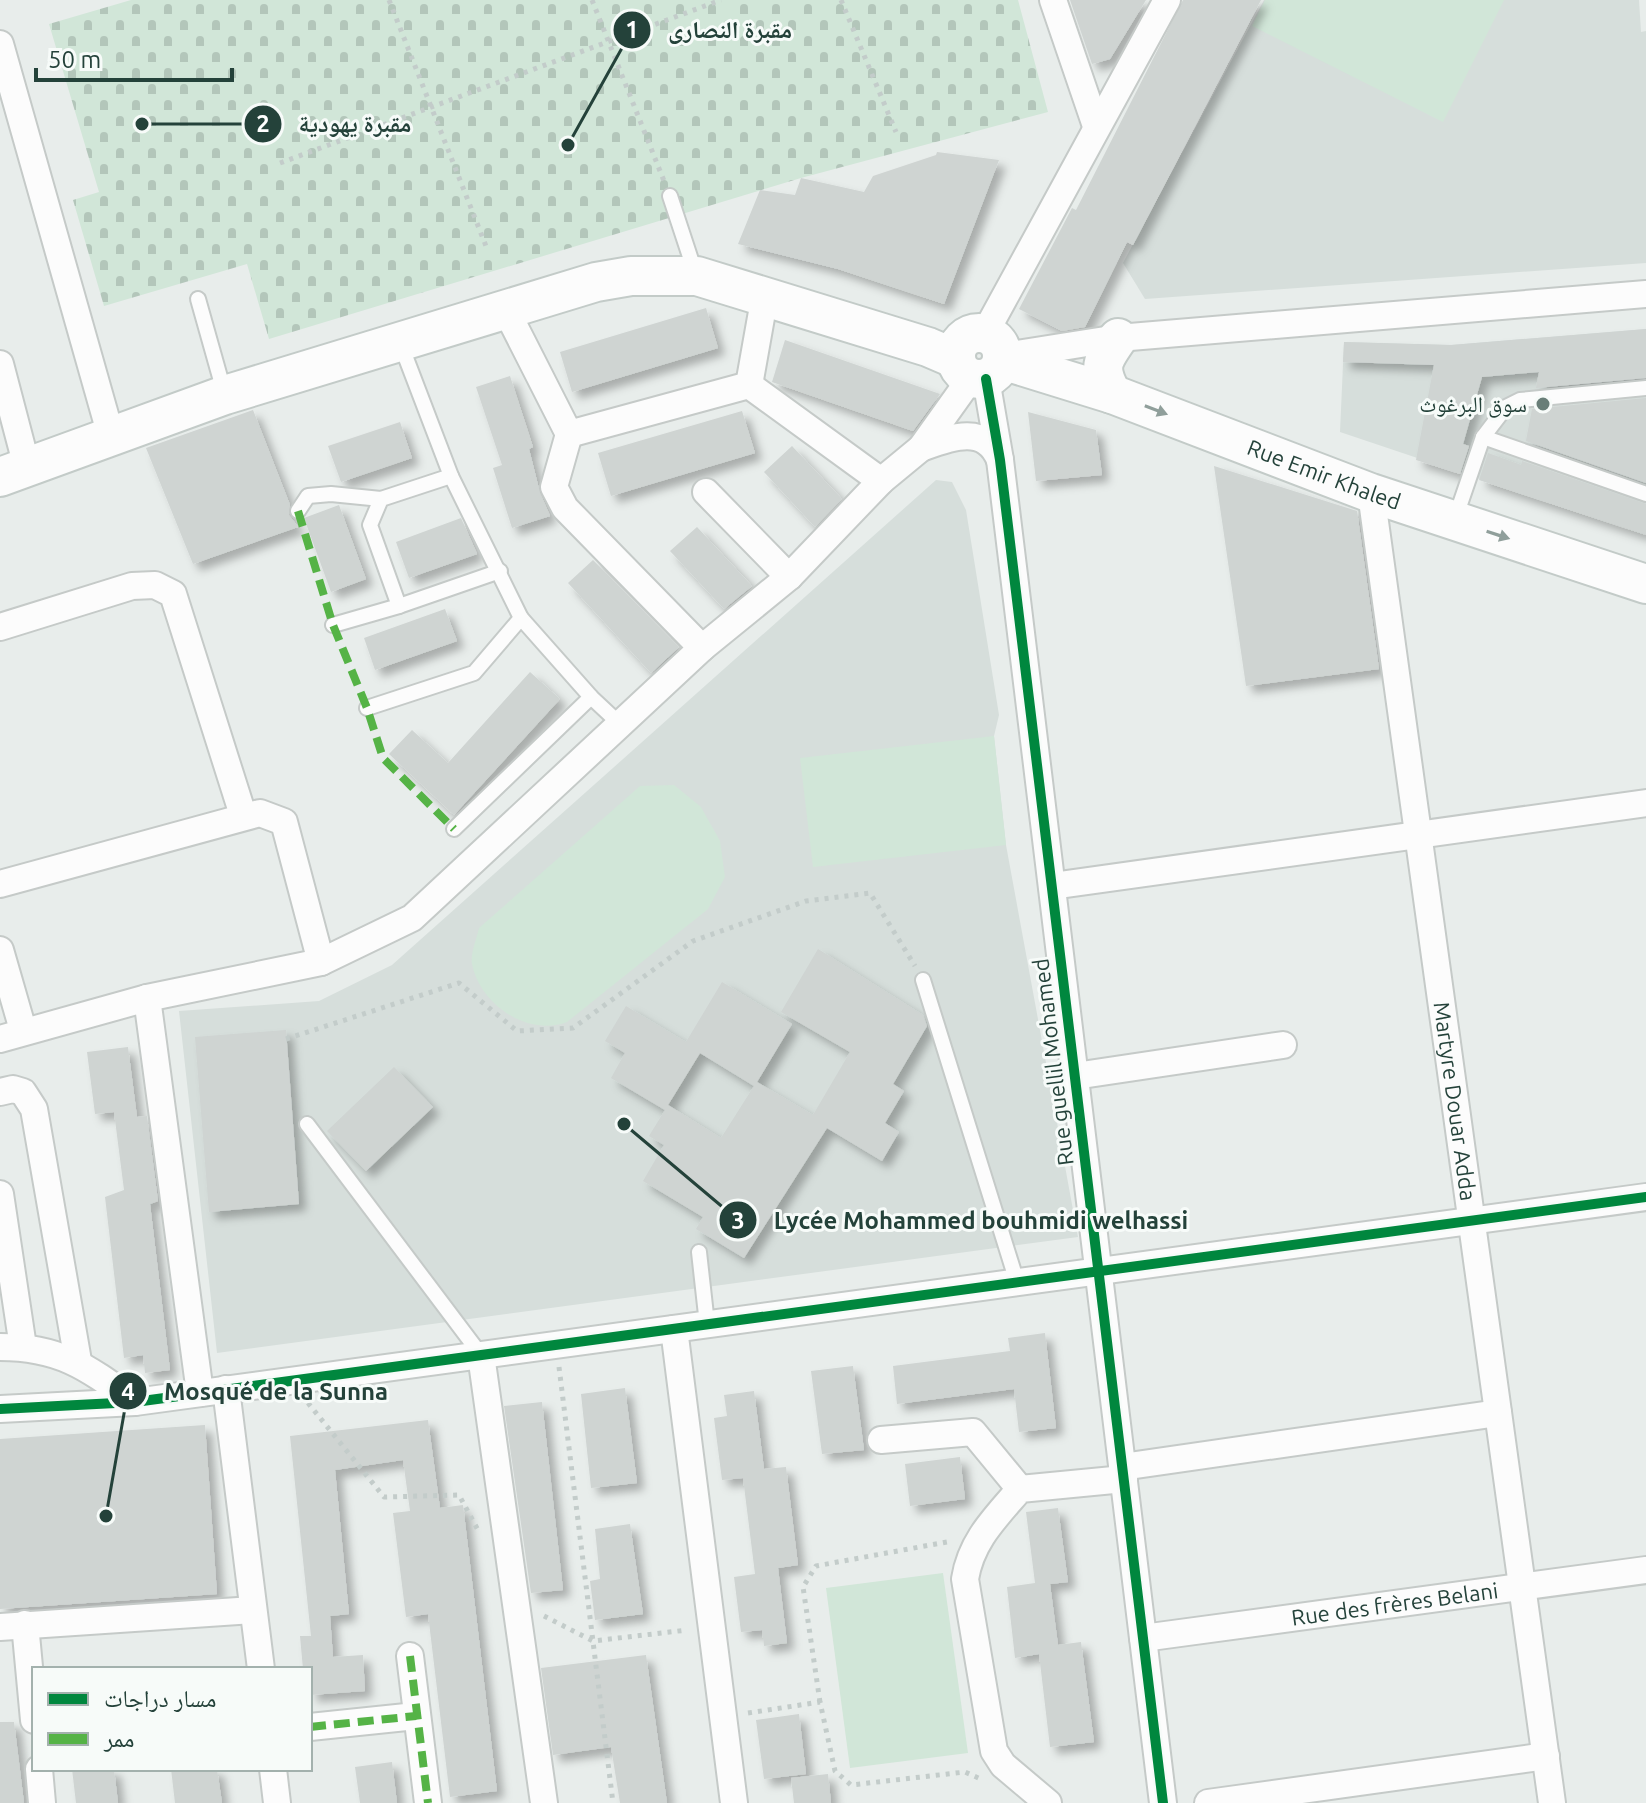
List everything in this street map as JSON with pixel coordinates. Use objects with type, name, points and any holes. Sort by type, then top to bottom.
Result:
[{"type":"street","points":[[1053,0],[1096,126]]},
{"type":"street","points":[[0,950],[12,1034],[147,998],[321,962],[412,918],[575,765],[622,726],[702,648],[789,577],[881,481],[921,448],[984,361],[1096,126],[1167,0]]},
{"type":"street","points":[[0,44],[111,436]]},
{"type":"street","name":"Rue Emir Khaled","points":[[14,472],[225,395],[596,282],[631,276],[697,276],[928,347],[1112,394],[1371,493],[1646,584]]},
{"type":"street","points":[[984,361],[1118,338],[1646,294]]},
{"type":"street","points":[[749,385],[765,295]]},
{"type":"street","points":[[506,310],[569,434],[554,487],[565,508],[702,648]]},
{"type":"street","points":[[1112,394],[1102,374],[1105,357],[1118,338]]},
{"type":"street","name":"Rue guellil Mohamed","points":[[984,361],[1000,460],[1163,1803]]},
{"type":"street","points":[[0,364],[14,472]]},
{"type":"street","points":[[569,434],[749,385]]},
{"type":"street","points":[[749,385],[881,481]]},
{"type":"street","points":[[921,448],[959,434],[973,435],[996,451],[1000,460]]},
{"type":"street","points":[[706,492],[789,577]]},
{"type":"street","name":"Martyre Douar Adda","points":[[1371,493],[1552,1803]]},
{"type":"street","points":[[0,627],[132,586],[155,585],[173,594],[243,815]]},
{"type":"street","points":[[1052,886],[1646,803]]},
{"type":"street","points":[[0,884],[109,856],[243,815],[260,813],[284,822],[321,962]]},
{"type":"street","points":[[147,998],[261,1667]]},
{"type":"street","points":[[1075,1076],[1283,1045]]},
{"type":"street","points":[[0,1092],[13,1089],[23,1092],[34,1109],[78,1361]]},
{"type":"street","points":[[0,1194],[11,1347],[78,1361],[135,1402]]},
{"type":"street","points":[[0,1409],[135,1402],[1646,1197]]},
{"type":"street","points":[[674,1329],[734,1803]]},
{"type":"street","points":[[481,1355],[544,1803]]},
{"type":"street","points":[[1048,1803],[1003,1765],[994,1751],[965,1579],[968,1557],[979,1536],[1020,1489],[1498,1413]]},
{"type":"street","points":[[881,1440],[973,1432],[1020,1489]]},
{"type":"street","name":"Rue des frères Belani","points":[[1143,1638],[1646,1570]]},
{"type":"street","points":[[32,1711],[13,1626],[253,1610]]},
{"type":"street","points":[[410,1656],[428,1803]]},
{"type":"street","points":[[312,1727],[416,1716]]},
{"type":"street","points":[[1208,1803],[1546,1756]]},
{"type":"street","points":[[39,1771],[42,1803]]},
{"type":"street","points":[[273,1771],[277,1803]]},
{"type":"lane","points":[[670,196],[697,276]]},
{"type":"lane","points":[[198,299],[225,395]]},
{"type":"lane","points":[[399,341],[451,476],[521,618],[591,697],[622,726]]},
{"type":"lane","points":[[1454,520],[1483,437],[1506,407],[1520,400],[1646,388]]},
{"type":"lane","points":[[1483,437],[1646,494]]},
{"type":"lane","points":[[298,511],[308,496],[331,494],[381,499],[451,476]]},
{"type":"lane","points":[[381,499],[370,525],[399,606]]},
{"type":"lane","points":[[333,625],[500,571]]},
{"type":"lane","points":[[367,708],[474,673],[521,618]]},
{"type":"lane","points":[[454,829],[591,697]]},
{"type":"lane","points":[[923,980],[1017,1282]]},
{"type":"lane","points":[[307,1124],[481,1355]]},
{"type":"lane","points":[[699,1252],[707,1324]]},
{"type":"path","points":[[389,0],[486,246]]},
{"type":"path","points":[[592,0],[670,196]]},
{"type":"path","points":[[280,163],[721,0]]},
{"type":"path","points":[[841,0],[896,132]]},
{"type":"path","points":[[286,1039],[459,983],[517,1031],[573,1028],[693,941],[806,901],[870,893],[923,980]]},
{"type":"path","points":[[556,1345],[613,1803]]},
{"type":"path","points":[[289,1381],[384,1497],[459,1495],[480,1535]]},
{"type":"path","points":[[979,1536],[816,1566],[803,1587],[820,1702],[835,1771],[851,1785],[965,1772],[993,1784]]},
{"type":"path","points":[[515,1601],[593,1641],[712,1627]]},
{"type":"path","points":[[724,1717],[820,1702]]},
{"type":"shaded area","points":[[1264,0],[1639,0],[1641,32],[1646,31],[1646,263],[1145,299],[1123,263]]},
{"type":"shaded area","name":"سوق البرغوث","points":[[1646,329],[1646,535],[1340,432],[1344,342],[1451,345]]},
{"type":"shaded area","points":[[936,480],[952,482],[966,510],[999,715],[994,736],[1006,845],[1078,1237],[217,1353],[179,1011],[319,1001],[392,965]]},
{"type":"green space","points":[[131,0],[1018,0],[1048,112],[801,178],[269,339],[247,264],[104,306],[73,200],[99,192],[49,24]]},
{"type":"green space","points":[[1265,0],[1504,0],[1443,122],[1252,26]]},
{"type":"green space","points":[[994,736],[1006,845],[813,867],[800,758]]},
{"type":"green space","points":[[674,785],[701,807],[720,841],[725,877],[708,909],[567,1022],[536,1025],[521,1021],[495,1004],[477,979],[472,964],[479,928],[640,786]]},
{"type":"green space","points":[[943,1573],[968,1753],[850,1768],[826,1588]]},
{"type":"building","points":[[1070,0],[1146,0],[1110,59],[1092,64]]},
{"type":"building","points":[[1183,0],[1261,0],[1133,245],[1127,242],[1085,327],[1062,331],[1019,309],[1072,208],[1076,210]]},
{"type":"building","points":[[937,152],[999,160],[944,304],[838,269],[738,244],[760,190],[795,195],[801,178],[864,192],[873,176],[936,155]]},
{"type":"building","points":[[706,308],[718,348],[572,392],[560,352]]},
{"type":"building","points":[[1646,329],[1646,378],[1536,388],[1539,372],[1482,377],[1463,444],[1469,446],[1460,474],[1416,460],[1434,365],[1343,362],[1344,342],[1451,345]]},
{"type":"building","points":[[785,340],[940,394],[913,431],[772,382]]},
{"type":"building","points":[[510,376],[533,447],[529,449],[540,493],[550,516],[512,528],[493,468],[502,465],[476,387]]},
{"type":"building","points":[[1646,398],[1646,483],[1526,441],[1532,409]]},
{"type":"building","points":[[253,410],[290,505],[289,515],[298,527],[193,564],[146,448]]},
{"type":"building","points":[[742,411],[755,453],[611,496],[598,453]]},
{"type":"building","points":[[1028,412],[1096,430],[1102,475],[1036,481]]},
{"type":"building","points":[[400,422],[412,458],[341,482],[328,446]]},
{"type":"building","points":[[792,446],[842,499],[815,527],[764,472]]},
{"type":"building","points":[[1488,453],[1521,465],[1522,461],[1646,504],[1646,535],[1479,480]]},
{"type":"building","points":[[1214,466],[1357,511],[1379,669],[1246,686]]},
{"type":"building","points":[[339,505],[366,579],[331,592],[304,518]]},
{"type":"building","points":[[461,518],[477,554],[409,578],[396,542]]},
{"type":"building","points":[[697,527],[752,586],[724,609],[670,551]]},
{"type":"building","points":[[593,560],[679,647],[651,673],[568,583]]},
{"type":"building","points":[[445,609],[457,641],[375,670],[364,638]]},
{"type":"building","points":[[530,672],[560,699],[454,815],[389,754],[412,730],[448,763]]},
{"type":"building","points":[[818,949],[923,1015],[927,1026],[893,1084],[904,1091],[885,1123],[899,1132],[882,1161],[827,1128],[744,1258],[696,1229],[703,1217],[643,1181],[664,1145],[649,1136],[665,1110],[611,1078],[625,1053],[605,1041],[626,1006],[686,1042],[722,982],[792,1024],[757,1082],[813,1115],[850,1052],[781,1012]],"holes":[[[700,1053],[754,1086],[721,1138],[668,1105]]]},
{"type":"building","points":[[286,1030],[299,1204],[209,1212],[195,1037]]},
{"type":"building","points":[[128,1047],[137,1117],[147,1116],[158,1201],[150,1204],[170,1370],[145,1373],[143,1355],[124,1358],[105,1197],[124,1190],[114,1112],[95,1114],[87,1052]]},
{"type":"building","points":[[394,1067],[433,1107],[366,1171],[327,1131]]},
{"type":"building","points":[[1045,1333],[1056,1428],[1019,1432],[1014,1389],[897,1404],[893,1366],[1010,1351],[1008,1338]]},
{"type":"building","points":[[853,1366],[864,1450],[822,1454],[811,1371]]},
{"type":"building","points":[[625,1388],[637,1483],[591,1488],[581,1394]]},
{"type":"building","points":[[754,1391],[764,1469],[786,1467],[798,1565],[778,1568],[787,1643],[764,1646],[762,1630],[741,1632],[734,1577],[755,1574],[743,1478],[722,1480],[714,1418],[727,1416],[724,1395]]},
{"type":"building","points":[[542,1402],[563,1590],[531,1593],[504,1406]]},
{"type":"building","points":[[428,1420],[440,1508],[463,1505],[497,1791],[450,1797],[428,1614],[406,1617],[393,1513],[410,1511],[403,1460],[335,1470],[349,1614],[330,1616],[333,1657],[363,1655],[365,1691],[312,1695],[312,1667],[303,1667],[300,1636],[311,1636],[290,1436]]},
{"type":"building","points":[[205,1425],[217,1594],[0,1609],[0,1439]]},
{"type":"building","points":[[960,1457],[965,1499],[910,1506],[905,1464]]},
{"type":"building","points":[[1058,1508],[1068,1582],[1050,1584],[1058,1645],[1081,1642],[1094,1742],[1050,1747],[1039,1654],[1015,1658],[1007,1587],[1035,1583],[1026,1512]]},
{"type":"building","points":[[630,1524],[643,1614],[595,1620],[590,1581],[600,1579],[595,1529]]},
{"type":"building","points":[[646,1655],[667,1803],[620,1803],[611,1747],[553,1755],[541,1668]]},
{"type":"building","points":[[799,1714],[806,1774],[764,1779],[756,1720]]},
{"type":"building","points":[[0,1722],[14,1722],[24,1803],[0,1803]]},
{"type":"building","points":[[392,1762],[397,1803],[360,1803],[355,1767]]},
{"type":"building","points":[[72,1771],[114,1771],[118,1803],[76,1803]]},
{"type":"building","points":[[171,1771],[217,1771],[222,1803],[175,1803]]},
{"type":"building","points":[[828,1774],[831,1803],[794,1803],[791,1778]]},
{"type":"marked path","points":[[298,511],[333,625],[367,708],[383,758],[454,829]]},
{"type":"marked path","points":[[410,1656],[428,1803]]},
{"type":"marked path","points":[[312,1727],[416,1716]]},
{"type":"cycle path","points":[[986,379],[1000,460],[1163,1803]]},
{"type":"cycle path","points":[[0,1409],[135,1402],[1646,1197]]},
{"type":"place","name":"مقبرة يهودية","points":[[142,124]]},
{"type":"place","name":"مقبرة النصارى","points":[[568,145]]},
{"type":"place","name":"سوق البرغوث","points":[[1543,404]]},
{"type":"place","name":"Lycée Mohammed bouhmidi welhassi","points":[[624,1124]]},
{"type":"place","name":"Mosqué de la Sunna","points":[[106,1516]]}]
